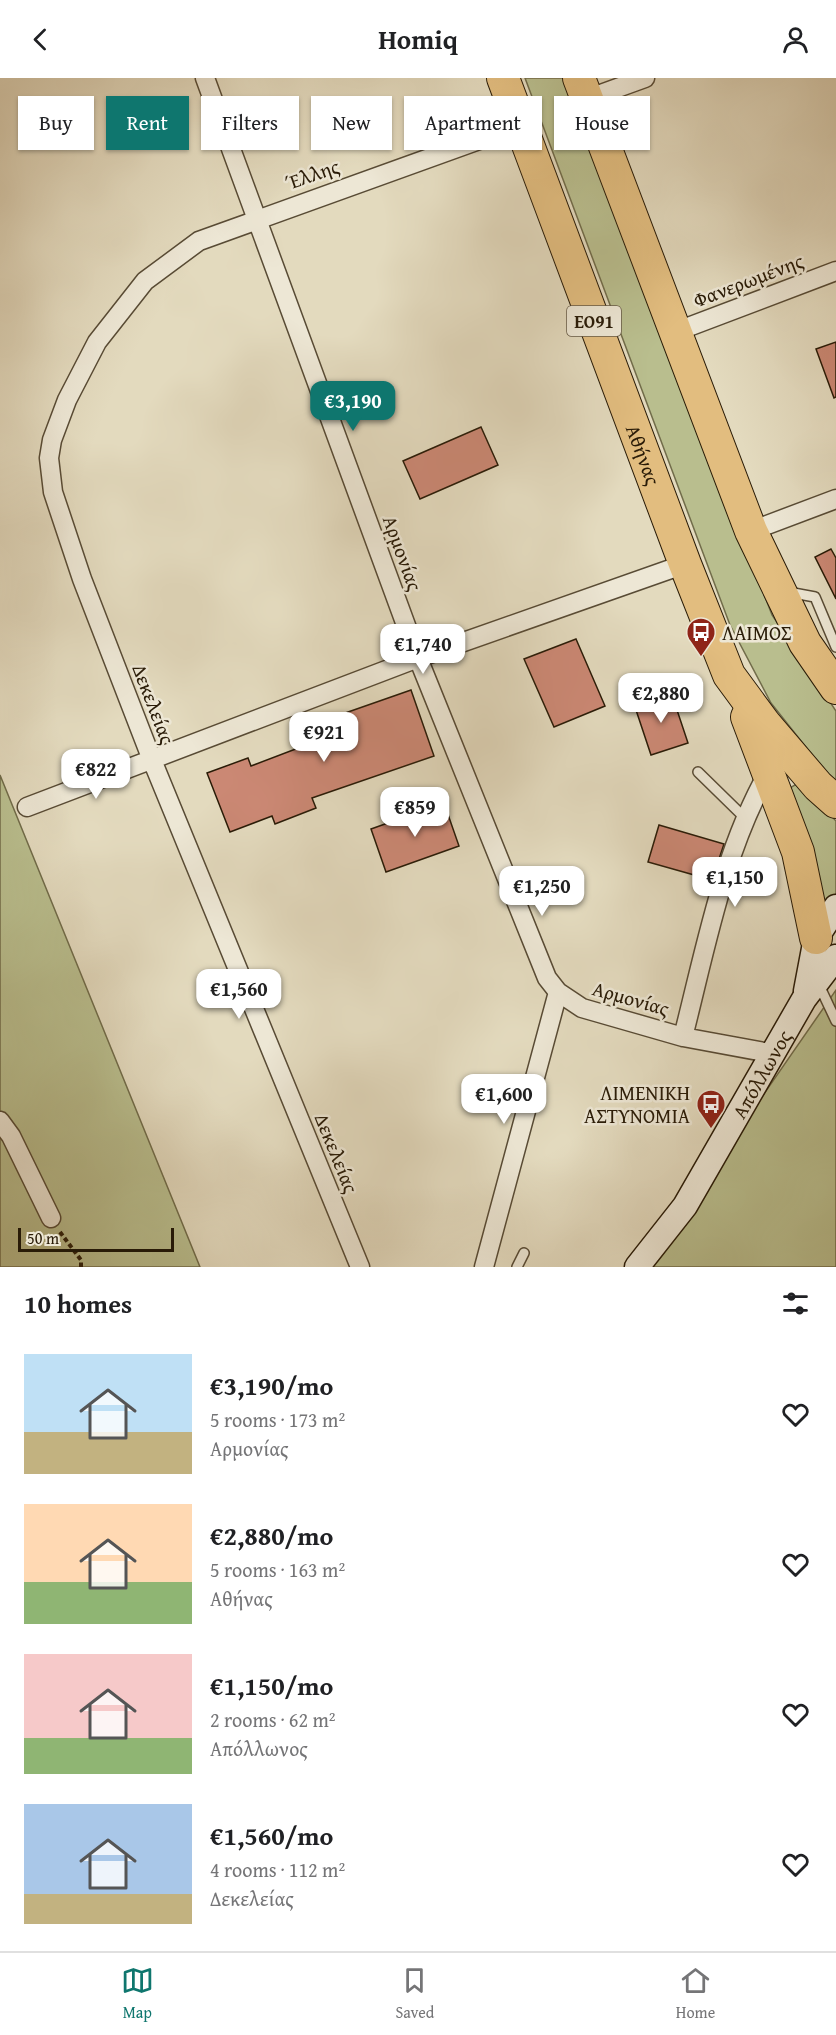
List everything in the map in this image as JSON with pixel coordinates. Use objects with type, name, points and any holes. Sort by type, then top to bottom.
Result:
[{"type":"highway","name":"Αθήνας","points":[[503,78],[510,96]]},
{"type":"highway","points":[[583,89],[751,531],[805,643],[832,677]]},
{"type":"highway","name":"Αθήνας","points":[[530,150],[685,564],[729,675],[765,724],[818,786],[836,802]]},
{"type":"highway","points":[[729,675],[769,771],[798,852],[826,947]]},
{"type":"street","name":"Αρμονίας","points":[[205,78],[418,658],[547,978],[558,992],[582,1008],[683,1037],[775,1054]]},
{"type":"street","points":[[583,89],[645,78]]},
{"type":"street","name":"Έλλης","points":[[255,219],[450,150]]},
{"type":"street","name":"Δεκελείας","points":[[255,219],[199,241],[145,281],[97,342],[67,400],[52,440],[49,458],[53,492],[82,579],[152,760],[360,1267]]},
{"type":"street","name":"Φανερωμένης","points":[[675,332],[836,271]]},
{"type":"street","points":[[751,531],[836,499]]},
{"type":"street","points":[[27,807],[418,658],[685,564]]},
{"type":"street","points":[[683,1037],[724,879],[745,818],[769,771]]},
{"type":"street","points":[[826,947],[836,907]]},
{"type":"street","name":"Απόλλωνος","points":[[637,1267],[685,1206],[775,1054],[811,989],[826,947]]},
{"type":"street","points":[[484,1267],[558,992]]},
{"type":"street","points":[[0,1120],[11,1136],[51,1218]]},
{"type":"lane","points":[[780,590],[815,597],[836,647]]},
{"type":"lane","points":[[698,772],[745,818]]},
{"type":"lane","points":[[811,989],[820,992],[836,1021]]},
{"type":"lane","points":[[517,1267],[524,1253]]},
{"type":"path","points":[[51,1218],[81,1260],[81,1267]]},
{"type":"green space","points":[[525,78],[564,78],[571,96],[554,96],[554,150],[592,150],[772,615],[836,711],[836,785],[771,703],[730,625],[542,123],[542,96],[532,96]]},
{"type":"green space","points":[[0,775],[200,1267],[0,1267]]},
{"type":"green space","points":[[800,782],[836,821],[836,893],[821,919],[788,789]]},
{"type":"green space","points":[[836,990],[836,1267],[644,1267]]},
{"type":"building","points":[[836,342],[836,397],[834,398],[816,349]]},
{"type":"building","points":[[481,427],[498,465],[420,499],[403,461]]},
{"type":"building","points":[[831,549],[836,558],[836,599],[815,557]]},
{"type":"building","points":[[576,639],[605,706],[554,727],[524,659]]},
{"type":"building","points":[[411,690],[434,756],[312,798],[316,808],[275,824],[272,816],[230,832],[207,773],[248,758],[251,766],[314,742],[308,726]]},
{"type":"building","points":[[671,692],[688,743],[651,755],[634,704]]},
{"type":"building","points":[[444,803],[459,846],[386,872],[371,829]]},
{"type":"building","points":[[659,825],[724,844],[712,880],[648,862]]},
{"type":"place","name":"ΛΑΙΜΟΣ","points":[[701,658]]},
{"type":"place","name":"ΛΙΜΕΝΙΚΗ ΑΣΤΥΝΟΜΙΑ","points":[[711,1130]]}]
